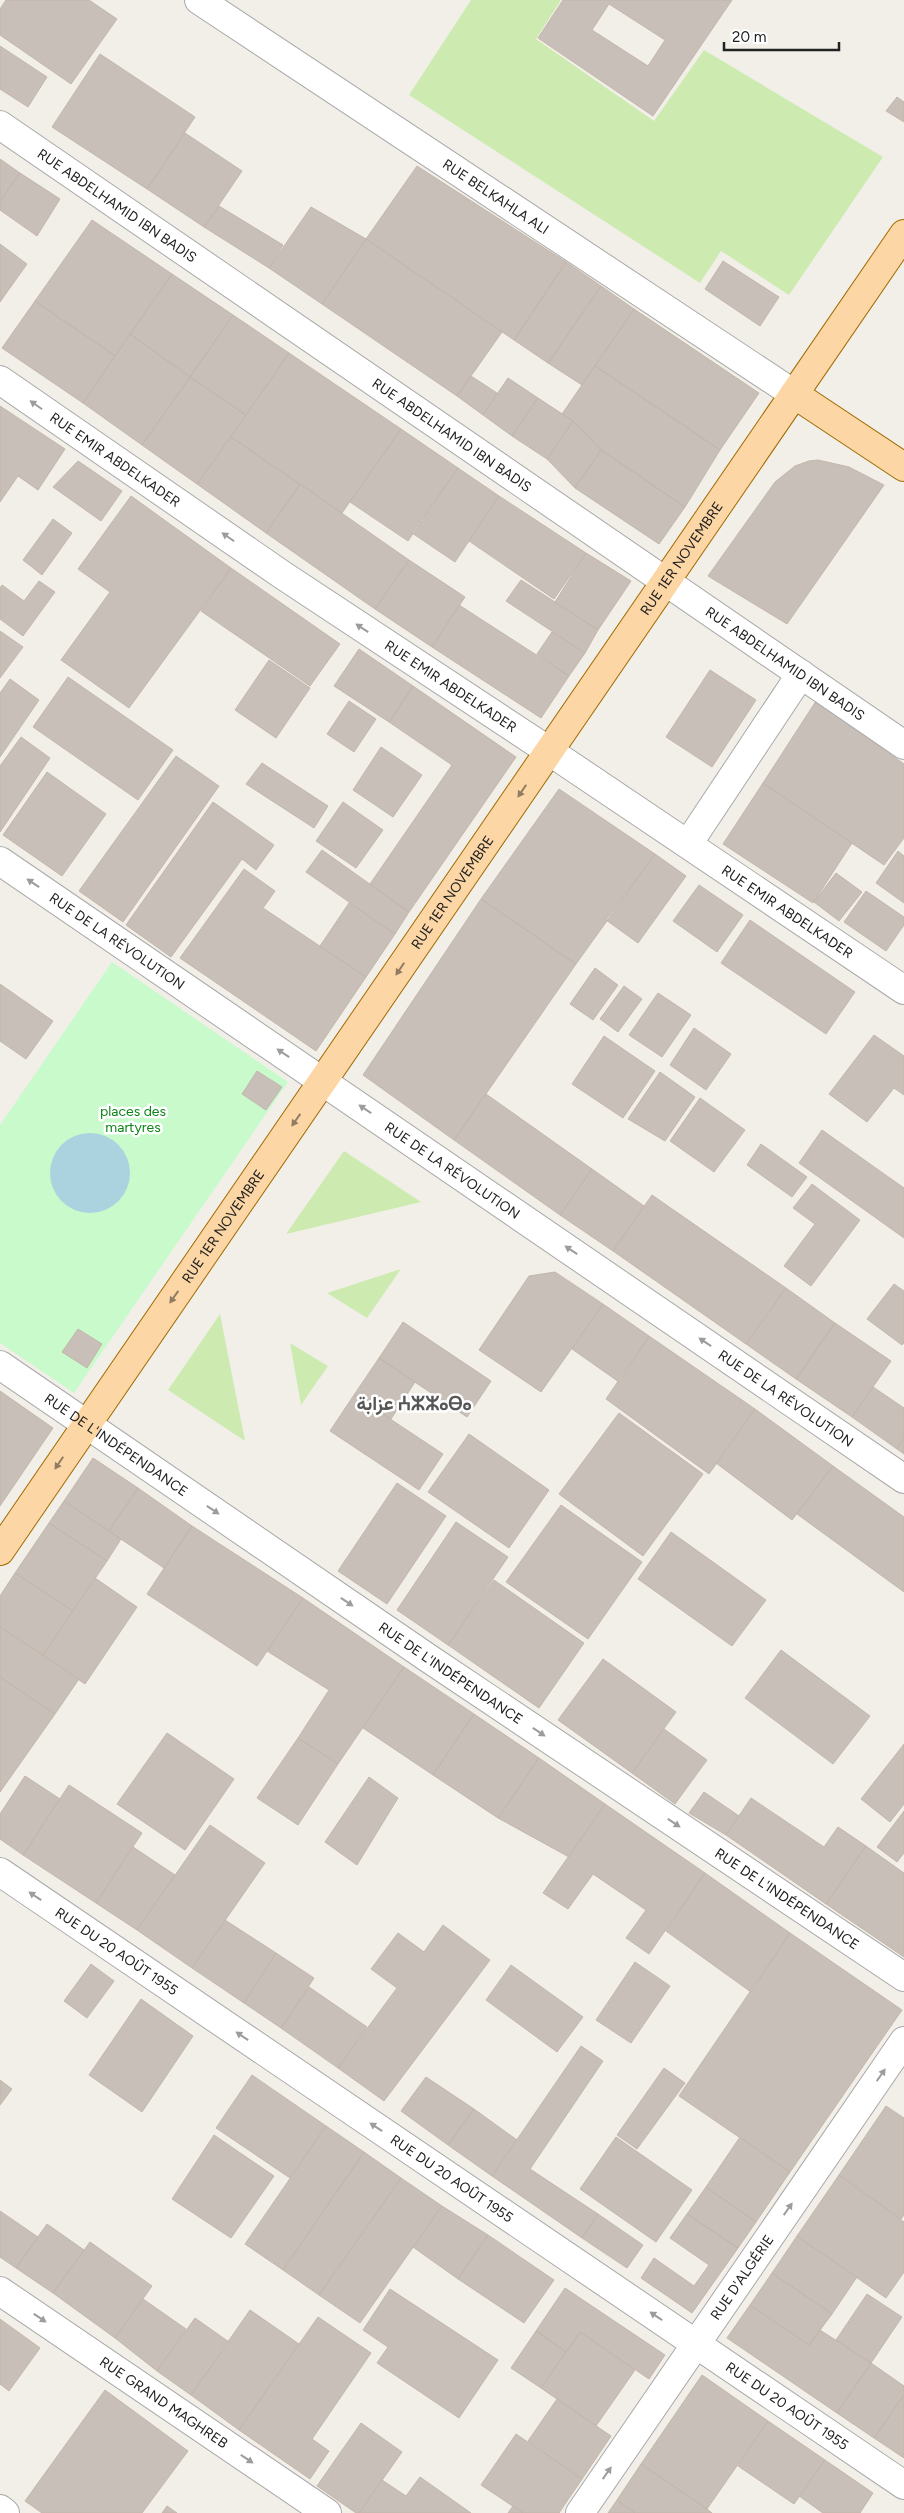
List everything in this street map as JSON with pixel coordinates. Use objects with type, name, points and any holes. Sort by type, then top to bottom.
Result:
[{"type":"main road","name":"RUE 1ER NOVEMBRE","points":[[0,1551],[86,1423],[324,1080],[904,234]]},
{"type":"main road","points":[[794,394],[904,467]]},
{"type":"street","name":"RUE BELKAHLA ALI","points":[[199,0],[794,394]]},
{"type":"street","name":"RUE ABDELHAMID IBN BADIS","points":[[0,125],[904,745]]},
{"type":"street","name":"RUE EMIR ABDELKADER","points":[[0,380],[281,574],[549,751],[904,990]]},
{"type":"street","points":[[688,844],[801,674]]},
{"type":"street","name":"RUE DE LA RÉVOLUTION","points":[[0,861],[324,1080],[904,1478]]},
{"type":"street","name":"RUE DE L'INDÉPENDANCE","points":[[0,1365],[428,1658],[904,1977]]},
{"type":"street","name":"RUE DU 20 AOÛT 1955","points":[[0,1872],[904,2486]]},
{"type":"street","name":"RUE D'ALGÉRIE","points":[[580,2513],[904,2041]]},
{"type":"street","name":"RUE GRAND MAGHREB","points":[[0,2291],[327,2513]]},
{"type":"street","points":[[0,2509],[5,2513]]},
{"type":"green space","points":[[471,0],[561,0],[536,39],[654,121],[704,50],[883,157],[789,295],[721,251],[700,283],[409,95]]},
{"type":"green space","name":"places des martyres","points":[[112,962],[288,1082],[74,1393],[0,1343],[0,1125]]},
{"type":"green space","points":[[344,1151],[421,1202],[286,1234]]},
{"type":"green space","points":[[401,1269],[367,1318],[327,1293]]},
{"type":"green space","points":[[220,1314],[245,1441],[168,1390]]},
{"type":"green space","points":[[290,1343],[328,1366],[301,1405]]},
{"type":"water","points":[[90,1133],[105,1136],[118,1145],[127,1158],[130,1173],[127,1188],[118,1201],[105,1210],[90,1213],[75,1210],[62,1201],[53,1188],[50,1173],[53,1158],[62,1145],[75,1136]]},
{"type":"building","points":[[6,0],[89,0],[117,19],[71,84],[0,35],[0,9]]},
{"type":"building","points":[[563,0],[732,0],[653,116],[538,38]],"holes":[[[609,4],[665,40],[648,66],[592,30]]]},
{"type":"building","points":[[0,46],[47,77],[28,107],[0,89]]},
{"type":"building","points":[[100,54],[195,117],[147,189],[52,127]]},
{"type":"building","points":[[897,97],[904,102],[904,122],[886,111]]},
{"type":"building","points":[[185,133],[242,171],[204,227],[147,189]]},
{"type":"building","points":[[0,159],[20,173],[0,201]]},
{"type":"building","points":[[417,166],[566,262],[514,340],[366,239]]},
{"type":"building","points":[[20,173],[60,199],[37,236],[0,210],[0,201]]},
{"type":"building","points":[[219,206],[283,245],[269,268],[204,227]]},
{"type":"building","points":[[311,207],[366,239],[322,304],[269,268]]},
{"type":"building","points":[[92,220],[172,274],[115,356],[35,301]]},
{"type":"building","points":[[366,239],[502,332],[457,396],[322,304]]},
{"type":"building","points":[[0,244],[27,264],[0,302]]},
{"type":"building","points":[[723,261],[779,297],[760,326],[705,289]]},
{"type":"building","points":[[566,262],[601,286],[548,363],[514,340]]},
{"type":"building","points":[[172,274],[233,315],[190,377],[130,334]]},
{"type":"building","points":[[601,286],[634,309],[582,385],[548,363]]},
{"type":"building","points":[[35,301],[115,356],[83,403],[2,348]]},
{"type":"building","points":[[634,309],[759,393],[720,450],[595,366]]},
{"type":"building","points":[[233,315],[289,353],[246,415],[190,377]]},
{"type":"building","points":[[130,334],[190,377],[142,445],[83,403]]},
{"type":"building","points":[[289,353],[401,429],[342,513],[231,437]]},
{"type":"building","points":[[595,366],[720,450],[685,507],[601,450],[573,421],[562,414]]},
{"type":"building","points":[[471,376],[497,393],[483,415],[457,396]]},
{"type":"building","points":[[190,377],[246,415],[197,484],[142,445]]},
{"type":"building","points":[[508,378],[538,398],[512,436],[483,415]]},
{"type":"building","points":[[538,398],[573,421],[547,459],[512,436]]},
{"type":"building","points":[[0,406],[65,449],[38,490],[18,476],[0,502]]},
{"type":"building","points":[[573,421],[601,450],[575,488],[547,459]]},
{"type":"building","points":[[401,429],[458,468],[408,541],[350,502]]},
{"type":"building","points":[[231,437],[300,484],[266,533],[197,484]]},
{"type":"building","points":[[601,450],[685,507],[659,544],[575,488]]},
{"type":"building","points":[[818,460],[849,467],[884,485],[787,624],[708,576],[775,482],[795,466]]},
{"type":"building","points":[[78,461],[122,491],[101,521],[53,487]]},
{"type":"building","points":[[458,468],[499,496],[455,562],[412,533]]},
{"type":"building","points":[[300,484],[409,560],[375,609],[266,533]]},
{"type":"building","points":[[131,496],[231,568],[129,708],[61,660],[110,592],[78,569]]},
{"type":"building","points":[[499,496],[586,553],[554,599],[469,541]]},
{"type":"building","points":[[53,519],[72,533],[42,575],[23,560]]},
{"type":"building","points":[[586,553],[631,581],[598,630],[555,602]]},
{"type":"building","points":[[409,560],[465,597],[432,647],[375,609]]},
{"type":"building","points":[[231,568],[340,644],[310,686],[201,611]]},
{"type":"building","points":[[521,580],[598,630],[585,653],[506,601]]},
{"type":"building","points":[[39,581],[55,592],[23,636],[0,619],[0,588],[2,585],[24,601]]},
{"type":"building","points":[[459,605],[569,676],[541,718],[432,647]]},
{"type":"building","points":[[0,631],[23,647],[0,678]]},
{"type":"building","points":[[552,632],[585,653],[569,676],[537,654]]},
{"type":"building","points":[[359,649],[413,686],[389,722],[334,686]]},
{"type":"building","points":[[269,660],[310,688],[276,738],[235,710]]},
{"type":"building","points":[[710,670],[756,700],[712,767],[666,737]]},
{"type":"building","points":[[68,677],[173,750],[138,800],[33,727]]},
{"type":"building","points":[[10,679],[39,700],[0,757],[0,693]]},
{"type":"building","points":[[413,686],[516,757],[409,912],[370,884],[452,765],[389,722]]},
{"type":"building","points":[[349,701],[376,719],[354,752],[327,734]]},
{"type":"building","points":[[816,701],[904,764],[904,838],[884,865],[763,783]]},
{"type":"building","points":[[21,737],[50,758],[0,832],[0,766]]},
{"type":"building","points":[[381,747],[422,775],[393,817],[353,790]]},
{"type":"building","points":[[176,756],[219,786],[123,922],[79,891]]},
{"type":"building","points":[[262,763],[328,806],[314,828],[246,784]]},
{"type":"building","points":[[47,772],[106,814],[62,876],[3,835]]},
{"type":"building","points":[[763,783],[852,843],[813,903],[723,844]]},
{"type":"building","points":[[559,789],[655,854],[576,964],[481,899]]},
{"type":"building","points":[[213,802],[274,845],[256,870],[242,859],[171,957],[126,925]]},
{"type":"building","points":[[343,802],[383,830],[356,868],[316,841]]},
{"type":"building","points":[[322,850],[409,912],[395,934],[306,872]]},
{"type":"building","points":[[898,851],[904,856],[904,903],[876,883]]},
{"type":"building","points":[[655,854],[686,876],[638,943],[606,920]]},
{"type":"building","points":[[244,869],[275,891],[263,908],[366,977],[316,1051],[180,958]]},
{"type":"building","points":[[836,873],[862,892],[839,921],[814,902]]},
{"type":"building","points":[[699,885],[743,915],[717,952],[673,921]]},
{"type":"building","points":[[866,891],[904,917],[904,925],[886,951],[844,922]]},
{"type":"building","points":[[481,899],[576,964],[454,1140],[363,1075]]},
{"type":"building","points":[[349,903],[395,934],[366,977],[320,946]]},
{"type":"building","points":[[750,920],[855,992],[826,1034],[721,963]]},
{"type":"building","points":[[595,968],[618,985],[593,1020],[570,1004]]},
{"type":"building","points":[[0,984],[53,1021],[26,1059],[0,1041]]},
{"type":"building","points":[[624,986],[642,999],[618,1032],[600,1019]]},
{"type":"building","points":[[658,993],[691,1015],[662,1057],[629,1035]]},
{"type":"building","points":[[694,1028],[731,1054],[706,1090],[670,1065]]},
{"type":"building","points":[[874,1035],[904,1056],[904,1095],[894,1088],[867,1122],[829,1094]]},
{"type":"building","points":[[604,1036],[655,1071],[623,1118],[572,1084]]},
{"type":"building","points":[[257,1071],[282,1087],[266,1110],[242,1094]]},
{"type":"building","points":[[660,1072],[695,1097],[665,1141],[628,1119]]},
{"type":"building","points":[[486,1094],[592,1169],[560,1215],[454,1140]]},
{"type":"building","points":[[700,1098],[745,1130],[714,1172],[670,1141]]},
{"type":"building","points":[[822,1130],[904,1188],[904,1238],[799,1163]]},
{"type":"building","points":[[761,1144],[807,1177],[792,1197],[747,1165]]},
{"type":"building","points":[[592,1169],[644,1206],[613,1251],[560,1215]]},
{"type":"building","points":[[812,1184],[860,1220],[811,1286],[784,1266],[815,1224],[793,1208]]},
{"type":"building","points":[[652,1195],[786,1288],[746,1344],[613,1251]]},
{"type":"building","points":[[555,1272],[603,1304],[541,1392],[479,1350],[529,1276]]},
{"type":"building","points":[[894,1284],[904,1291],[904,1343],[902,1345],[867,1319]]},
{"type":"building","points":[[786,1288],[835,1323],[796,1379],[746,1344]]},
{"type":"building","points":[[603,1304],[649,1336],[619,1382],[572,1349]]},
{"type":"building","points":[[403,1322],[491,1381],[467,1417],[379,1358]]},
{"type":"building","points":[[835,1323],[891,1361],[852,1417],[796,1379]]},
{"type":"building","points":[[78,1329],[102,1344],[87,1368],[62,1352]]},
{"type":"building","points":[[649,1336],[755,1409],[709,1474],[606,1399]]},
{"type":"building","points":[[379,1358],[415,1382],[391,1419],[354,1395]]},
{"type":"building","points":[[873,1387],[904,1408],[904,1438],[897,1449],[852,1417]]},
{"type":"building","points":[[0,1391],[53,1428],[0,1506]]},
{"type":"building","points":[[354,1395],[443,1454],[419,1490],[330,1431]]},
{"type":"building","points":[[755,1409],[833,1466],[792,1520],[716,1463]]},
{"type":"building","points":[[619,1413],[703,1474],[643,1556],[559,1494]]},
{"type":"building","points":[[469,1434],[549,1490],[509,1548],[428,1492]]},
{"type":"building","points":[[904,1438],[904,1454],[897,1449]]},
{"type":"building","points":[[93,1458],[138,1488],[109,1531],[64,1501]]},
{"type":"building","points":[[833,1466],[904,1517],[904,1592],[797,1514]]},
{"type":"building","points":[[397,1483],[446,1516],[387,1604],[338,1571]]},
{"type":"building","points":[[138,1488],[192,1526],[164,1568],[109,1531]]},
{"type":"building","points":[[64,1501],[121,1539],[107,1561],[49,1523]]},
{"type":"building","points":[[561,1505],[642,1562],[588,1639],[506,1582]]},
{"type":"building","points":[[456,1522],[508,1557],[448,1645],[397,1610]]},
{"type":"building","points":[[49,1523],[107,1561],[73,1611],[15,1573]]},
{"type":"building","points":[[192,1526],[303,1598],[257,1666],[147,1594]]},
{"type":"building","points":[[671,1532],[766,1600],[732,1646],[638,1579]]},
{"type":"building","points":[[15,1573],[73,1611],[43,1655],[0,1627],[0,1596]]},
{"type":"building","points":[[95,1578],[137,1607],[85,1684],[43,1655]]},
{"type":"building","points":[[494,1580],[584,1643],[539,1708],[448,1645]]},
{"type":"building","points":[[303,1598],[404,1667],[338,1764],[298,1738],[329,1690],[267,1651]]},
{"type":"building","points":[[0,1627],[79,1679],[55,1714],[0,1677]]},
{"type":"building","points":[[781,1650],[870,1716],[833,1764],[745,1698]]},
{"type":"building","points":[[603,1659],[676,1712],[632,1773],[558,1720]]},
{"type":"building","points":[[404,1667],[474,1714],[433,1775],[363,1728]]},
{"type":"building","points":[[0,1677],[55,1714],[0,1792]]},
{"type":"building","points":[[474,1714],[539,1758],[498,1818],[433,1775]]},
{"type":"building","points":[[664,1729],[707,1760],[675,1804],[632,1773]]},
{"type":"building","points":[[167,1733],[234,1779],[185,1850],[117,1804]]},
{"type":"building","points":[[298,1738],[338,1764],[298,1825],[257,1798]]},
{"type":"building","points":[[904,1744],[904,1804],[890,1822],[861,1799]]},
{"type":"building","points":[[539,1758],[605,1804],[569,1857],[498,1818]]},
{"type":"building","points":[[25,1776],[60,1799],[23,1855],[0,1839],[0,1814]]},
{"type":"building","points":[[369,1777],[398,1798],[357,1865],[325,1842]]},
{"type":"building","points":[[69,1785],[142,1833],[96,1903],[23,1855]]},
{"type":"building","points":[[704,1792],[739,1816],[726,1835],[689,1813]]},
{"type":"building","points":[[751,1798],[824,1847],[838,1827],[866,1846],[826,1904],[726,1835]]},
{"type":"building","points":[[605,1804],[705,1873],[649,1954],[626,1938],[646,1910],[593,1874],[568,1909],[543,1893]]},
{"type":"building","points":[[904,1811],[904,1853],[897,1862],[877,1847]]},
{"type":"building","points":[[210,1825],[265,1863],[192,1968],[137,1930]]},
{"type":"building","points":[[866,1846],[904,1873],[904,1957],[826,1904]]},
{"type":"building","points":[[133,1847],[175,1875],[137,1930],[96,1903]]},
{"type":"building","points":[[705,1873],[790,1933],[751,1992],[666,1931]]},
{"type":"building","points":[[225,1920],[276,1953],[244,2003],[192,1968]]},
{"type":"building","points":[[443,1925],[490,1960],[384,2101],[338,2068],[397,1988],[371,1969],[398,1933],[424,1952]]},
{"type":"building","points":[[790,1933],[902,2010],[790,2172],[679,2096]]},
{"type":"building","points":[[276,1953],[314,1978],[281,2028],[244,2003]]},
{"type":"building","points":[[635,1962],[670,1986],[631,2043],[596,2020]]},
{"type":"building","points":[[91,1964],[114,1981],[87,2018],[64,2001]]},
{"type":"building","points":[[511,1965],[583,2017],[557,2052],[486,2000]]},
{"type":"building","points":[[309,1987],[367,2027],[338,2068],[281,2028]]},
{"type":"building","points":[[141,1999],[193,2036],[142,2112],[89,2075]]},
{"type":"building","points":[[581,2046],[603,2061],[530,2169],[598,2214],[582,2238],[492,2176]]},
{"type":"building","points":[[664,2068],[685,2083],[637,2149],[617,2135]]},
{"type":"building","points":[[252,2075],[326,2126],[290,2178],[216,2128]]},
{"type":"building","points":[[426,2077],[474,2109],[448,2145],[401,2111]]},
{"type":"building","points":[[0,2080],[12,2089],[0,2105]]},
{"type":"building","points":[[886,2106],[904,2118],[904,2215],[901,2219],[839,2175]]},
{"type":"building","points":[[474,2109],[517,2140],[492,2176],[448,2145]]},
{"type":"building","points":[[326,2126],[364,2152],[283,2270],[245,2244]]},
{"type":"building","points":[[214,2135],[274,2176],[231,2238],[172,2199]]},
{"type":"building","points":[[616,2137],[692,2190],[656,2242],[580,2189]]},
{"type":"building","points":[[740,2137],[790,2172],[756,2222],[706,2187]]},
{"type":"building","points":[[364,2152],[401,2178],[319,2295],[283,2270]]},
{"type":"building","points":[[839,2175],[904,2222],[904,2272],[886,2298],[797,2236]]},
{"type":"building","points":[[401,2178],[442,2206],[360,2323],[319,2295]]},
{"type":"building","points":[[706,2187],[756,2222],[738,2248],[687,2214]]},
{"type":"building","points":[[442,2206],[488,2235],[458,2279],[413,2247]]},
{"type":"building","points":[[0,2211],[38,2237],[16,2268],[0,2257]]},
{"type":"building","points":[[598,2214],[643,2245],[627,2268],[582,2238]]},
{"type":"building","points":[[687,2214],[738,2248],[692,2313],[641,2278],[654,2258],[694,2286],[709,2265],[670,2238]]},
{"type":"building","points":[[47,2224],[84,2250],[53,2293],[16,2268]]},
{"type":"building","points":[[488,2235],[554,2280],[524,2323],[458,2279]]},
{"type":"building","points":[[797,2236],[857,2277],[832,2314],[772,2273]]},
{"type":"building","points":[[90,2242],[152,2286],[115,2338],[53,2293]]},
{"type":"building","points":[[772,2273],[832,2314],[809,2345],[750,2305]]},
{"type":"building","points":[[565,2288],[665,2355],[649,2379],[580,2332],[566,2352],[536,2331]]},
{"type":"building","points":[[390,2289],[498,2360],[459,2418],[377,2363],[388,2347],[363,2330]]},
{"type":"building","points":[[867,2294],[902,2317],[871,2363],[836,2340]]},
{"type":"building","points":[[143,2299],[186,2329],[157,2371],[115,2338]]},
{"type":"building","points":[[750,2305],[809,2345],[820,2330],[871,2363],[837,2413],[727,2338]]},
{"type":"building","points":[[250,2310],[299,2344],[239,2430],[191,2395]]},
{"type":"building","points":[[318,2317],[371,2353],[312,2439],[329,2451],[310,2479],[239,2430]]},
{"type":"building","points":[[195,2318],[229,2342],[191,2395],[157,2371]]},
{"type":"building","points":[[0,2319],[40,2348],[9,2391],[0,2384]]},
{"type":"building","points":[[536,2331],[566,2352],[541,2388],[511,2368]]},
{"type":"building","points":[[580,2332],[635,2370],[596,2426],[541,2388]]},
{"type":"building","points":[[871,2363],[904,2386],[904,2395],[874,2438],[837,2413]]},
{"type":"building","points":[[702,2375],[768,2421],[707,2509],[641,2464]]},
{"type":"building","points":[[105,2390],[188,2451],[142,2513],[42,2513],[25,2501]]},
{"type":"building","points":[[904,2395],[904,2458],[874,2438]]},
{"type":"building","points":[[557,2399],[611,2436],[582,2479],[528,2441]]},
{"type":"building","points":[[768,2421],[825,2460],[794,2504],[738,2466]]},
{"type":"building","points":[[361,2423],[402,2452],[359,2513],[356,2513],[317,2486]]},
{"type":"building","points":[[516,2434],[582,2479],[559,2513],[523,2513],[481,2485]]},
{"type":"building","points":[[825,2460],[873,2493],[860,2513],[823,2513],[799,2496]]},
{"type":"building","points":[[641,2464],[712,2513],[635,2513],[617,2500]]},
{"type":"building","points":[[420,2477],[471,2513],[359,2513],[382,2480],[406,2496]]},
{"type":"building","points":[[617,2500],[635,2513],[608,2513]]},
{"type":"building","points":[[167,2506],[177,2513],[162,2513]]},
{"type":"building","points":[[513,2506],[523,2513],[508,2513]]},
{"type":"district","name":"عزابة ⵄⵣⵣⴰⴱⴰ","points":[[414,1403]]}]
